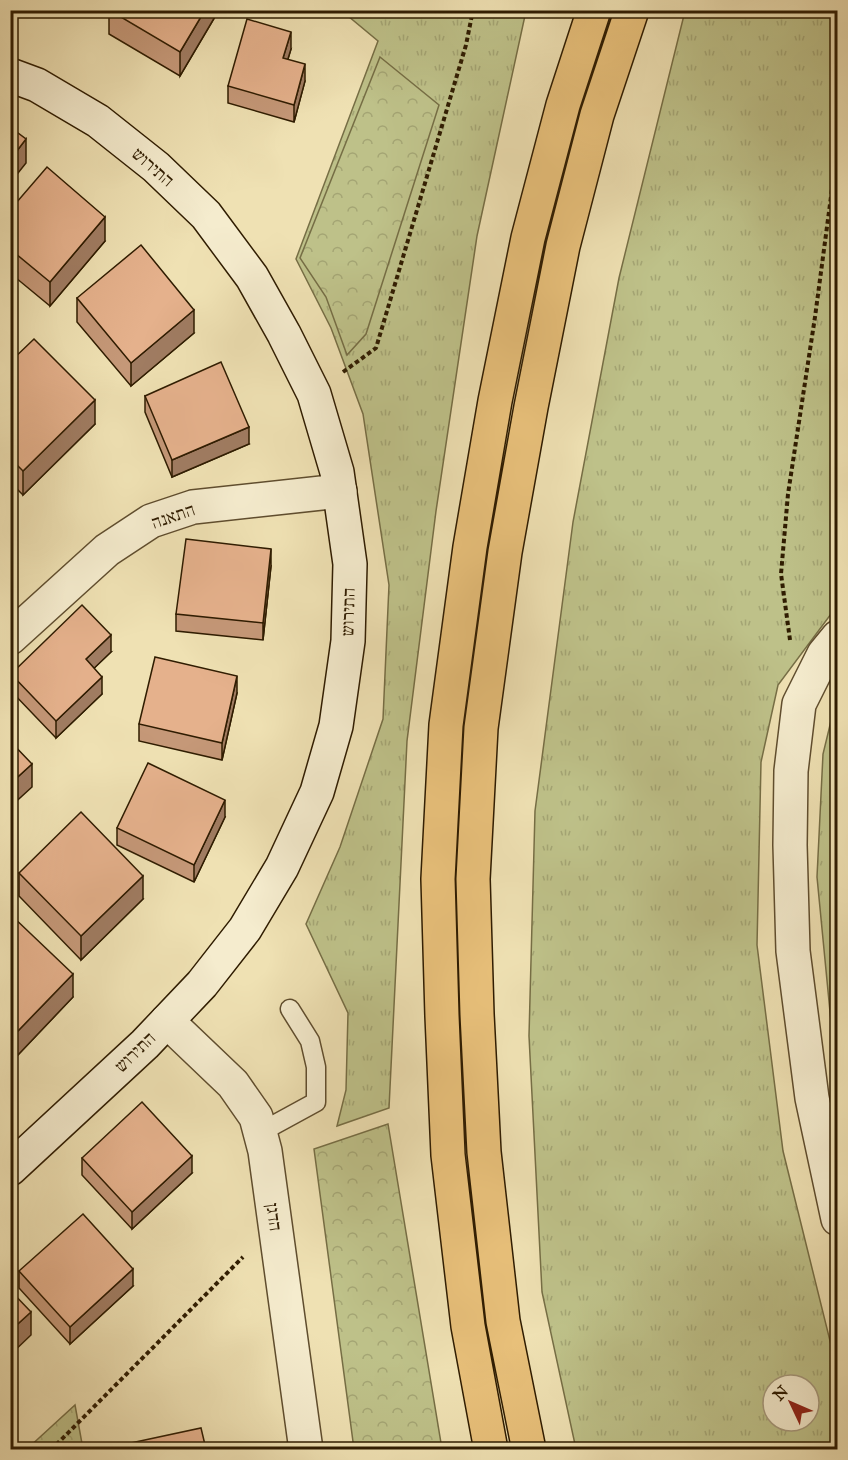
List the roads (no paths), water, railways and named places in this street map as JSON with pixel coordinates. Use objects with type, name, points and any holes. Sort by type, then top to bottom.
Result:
[{"type":"main road","points":[[491,1449],[468,1326],[448,1155],[438,879],[446,725],[474,524],[495,401],[528,238],[563,105],[594,10]]},
{"type":"main road","points":[[529,1449],[503,1320],[484,1152],[473,879],[482,728],[505,552],[561,257],[597,115],[632,10]]},
{"type":"street","name":"התירוש","points":[[10,75],[37,85],[98,121],[156,167],[206,215],[252,277],[314,394],[337,472],[350,564],[348,640],[336,726],[317,792],[282,867],[245,929],[202,984],[145,1044],[10,1169]]},
{"type":"street","name":"התאנה","points":[[10,638],[107,550],[151,521],[193,507],[340,491]]},
{"type":"street","points":[[837,637],[824,654],[799,704],[791,771],[790,813],[793,951],[812,1098],[837,1220]]},
{"type":"street","name":"הדגן","points":[[167,1021],[233,1084],[256,1117],[261,1132],[306,1449]]},
{"type":"lane","points":[[261,1132],[316,1102],[316,1067],[310,1041],[290,1009]]}]
